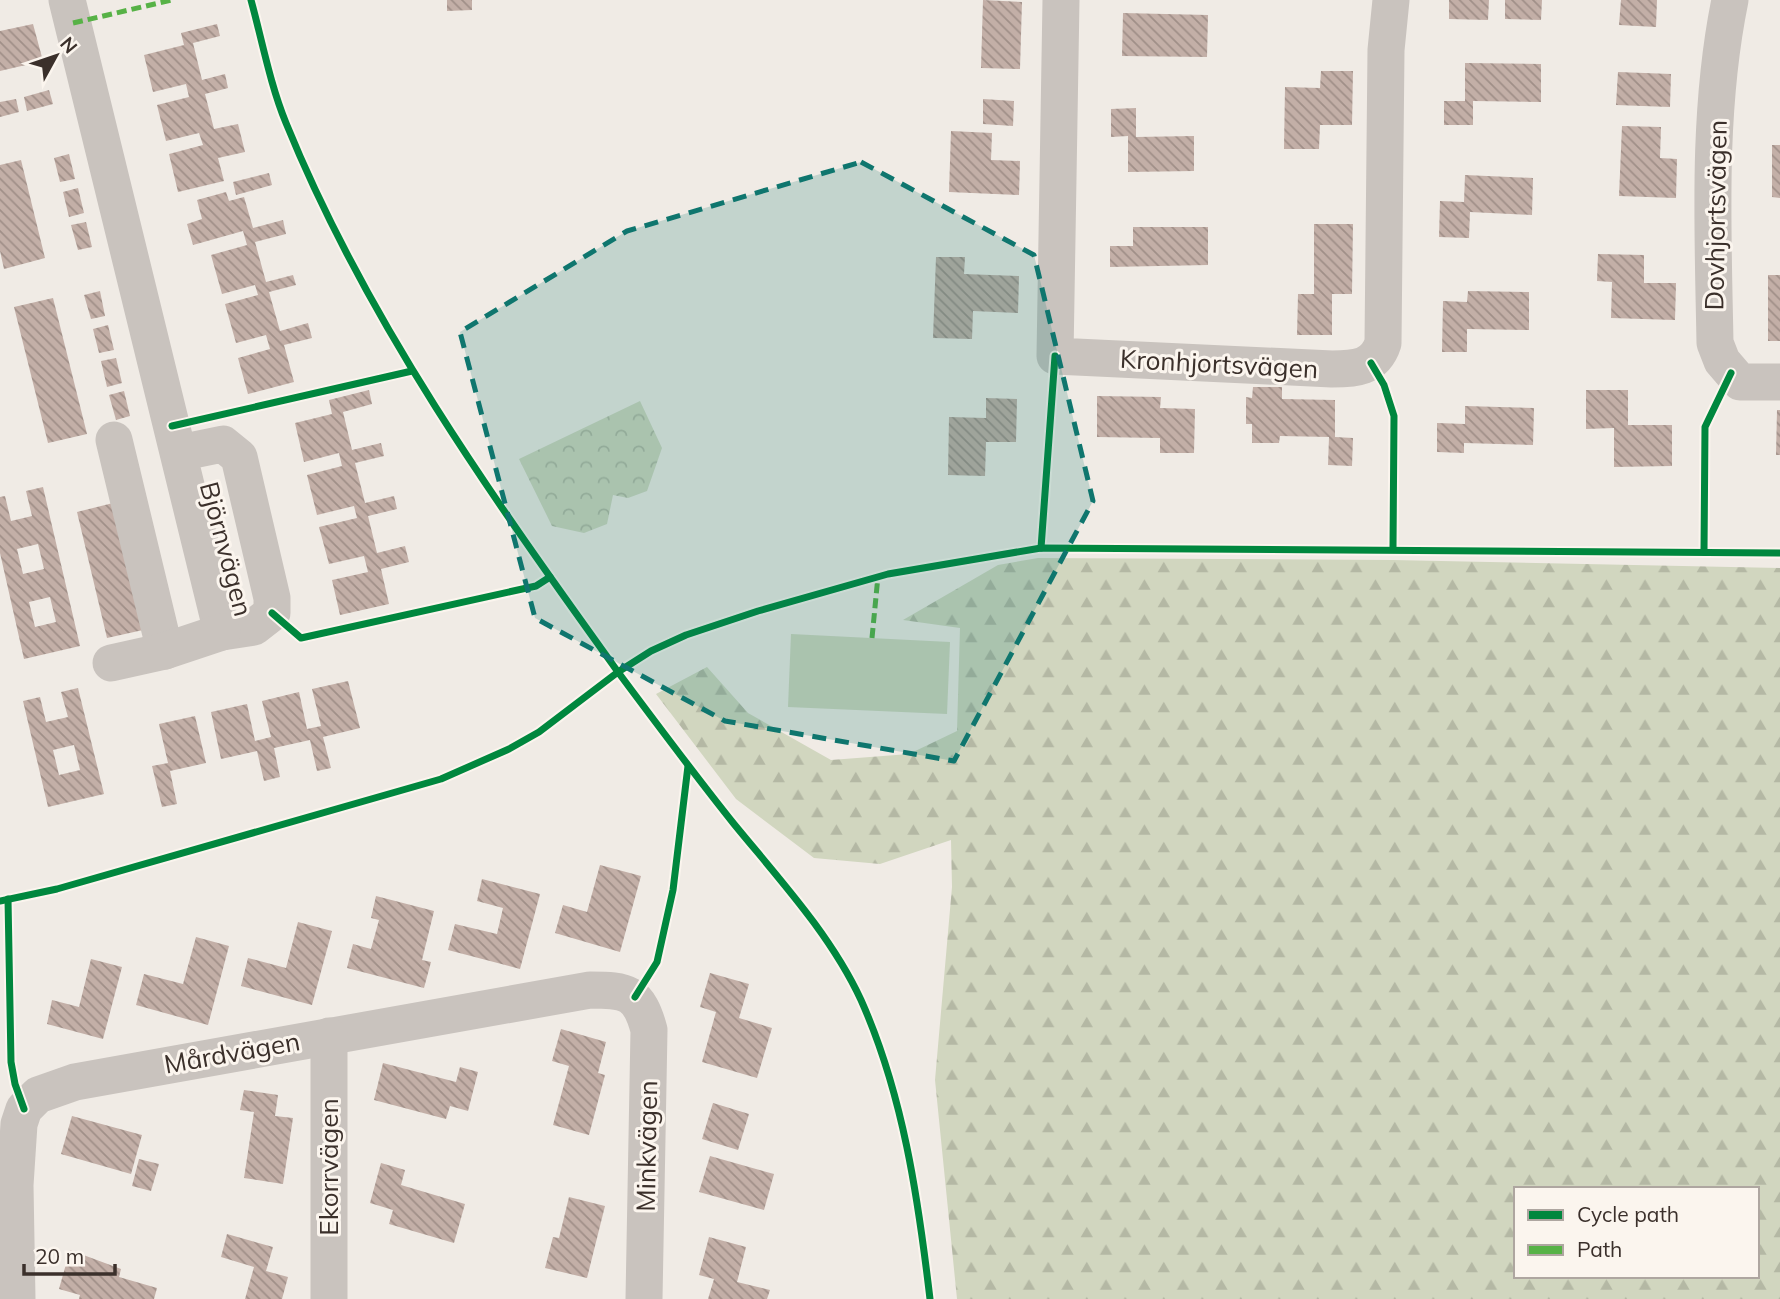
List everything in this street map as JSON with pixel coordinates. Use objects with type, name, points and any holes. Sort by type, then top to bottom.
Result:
[{"type":"street","name":"Björnvägen","points":[[66,0],[222,632],[254,626],[272,613],[272,598],[239,457],[223,444],[178,453]]},
{"type":"street","name":"Kronhjortsvägen","points":[[1061,0],[1055,356],[1332,369],[1371,363],[1380,354],[1383,343],[1386,50],[1391,0]]},
{"type":"street","name":"Dovhjortsvägen","points":[[1730,0],[1716,130],[1715,343],[1722,361],[1740,382],[1780,382]]},
{"type":"street","points":[[114,440],[165,651]]},
{"type":"street","points":[[111,663],[165,651],[222,632]]},
{"type":"street","name":"Mårdvägen","points":[[16,1299],[15,1185],[19,1124],[31,1101],[38,1095],[75,1082],[590,990],[617,990],[635,997]]},
{"type":"street","name":"Minkvägen","points":[[635,997],[643,1009],[649,1030],[644,1299]]},
{"type":"street","name":"Ekorrvägen","points":[[329,1036],[329,1299]]},
{"type":"highlighted area","points":[[861,162],[1034,255],[1093,501],[954,761],[725,721],[535,618],[460,332],[627,231]]},
{"type":"green space","points":[[640,401],[662,448],[647,491],[628,498],[613,495],[607,524],[584,533],[552,526],[519,459]]},
{"type":"green space","points":[[1038,558],[1393,560],[1780,568],[1780,1299],[957,1299],[935,1080],[952,887],[951,840],[880,864],[814,858],[736,799],[656,694],[707,667],[748,713],[831,760],[909,754],[957,731],[960,628],[903,620],[998,565]]},
{"type":"green space","points":[[791,634],[950,642],[947,714],[788,707]]},
{"type":"building","points":[[447,0],[472,0],[472,10],[447,11]]},
{"type":"building","points":[[983,0],[1022,2],[1020,69],[981,68]]},
{"type":"building","points":[[1449,0],[1489,0],[1488,20],[1449,19]]},
{"type":"building","points":[[1505,0],[1542,0],[1541,20],[1505,19]]},
{"type":"building","points":[[1621,0],[1657,0],[1656,27],[1619,25]]},
{"type":"building","points":[[1123,13],[1208,15],[1207,57],[1122,56]]},
{"type":"building","points":[[33,24],[43,61],[0,71],[0,31]]},
{"type":"building","points":[[217,24],[220,36],[193,43],[202,80],[225,74],[228,88],[205,94],[214,129],[238,124],[245,152],[218,158],[224,181],[178,192],[169,154],[203,145],[199,133],[166,141],[157,105],[189,97],[186,84],[153,92],[144,55],[184,45],[181,33]]},
{"type":"building","points":[[1465,63],[1541,64],[1541,102],[1473,101],[1473,125],[1444,125],[1444,101],[1465,101]]},
{"type":"building","points":[[1321,71],[1353,71],[1352,125],[1320,125],[1319,149],[1284,149],[1285,87],[1320,88]]},
{"type":"building","points":[[1618,72],[1671,74],[1670,107],[1616,105]]},
{"type":"building","points":[[49,90],[53,104],[27,111],[24,97]]},
{"type":"building","points":[[16,99],[19,112],[0,117],[0,102]]},
{"type":"building","points":[[983,99],[1014,101],[1013,126],[983,124]]},
{"type":"building","points":[[1136,108],[1136,137],[1194,136],[1194,171],[1128,172],[1128,136],[1111,137],[1111,109]]},
{"type":"building","points":[[1622,126],[1661,127],[1660,158],[1677,159],[1676,198],[1619,196]]},
{"type":"building","points":[[951,131],[992,133],[991,160],[1020,161],[1019,195],[949,192]]},
{"type":"building","points":[[1772,145],[1780,145],[1780,198],[1772,197]]},
{"type":"building","points":[[69,154],[75,179],[60,182],[54,158]]},
{"type":"building","points":[[21,160],[45,258],[4,269],[0,251],[0,165]]},
{"type":"building","points":[[269,173],[272,185],[236,195],[233,182]]},
{"type":"building","points":[[1465,175],[1533,178],[1532,215],[1470,212],[1469,238],[1439,237],[1440,201],[1464,202]]},
{"type":"building","points":[[78,188],[84,213],[69,217],[63,192]]},
{"type":"building","points":[[226,192],[229,201],[244,197],[253,228],[283,220],[286,234],[255,242],[266,282],[293,275],[296,285],[269,292],[280,331],[308,323],[312,338],[284,345],[294,382],[248,394],[238,358],[270,349],[266,335],[236,343],[225,304],[258,295],[255,285],[222,294],[211,255],[247,245],[243,231],[193,245],[187,224],[202,219],[197,200]]},
{"type":"building","points":[[86,222],[92,247],[78,250],[71,225]]},
{"type":"building","points":[[1314,224],[1353,224],[1352,294],[1332,294],[1332,335],[1297,335],[1298,294],[1314,294]]},
{"type":"building","points":[[1133,227],[1208,227],[1208,265],[1110,267],[1110,246],[1133,246]]},
{"type":"building","points":[[1598,254],[1644,255],[1644,283],[1676,283],[1675,320],[1611,318],[1612,282],[1597,281]]},
{"type":"building","points":[[936,257],[965,257],[964,274],[1019,276],[1018,313],[973,311],[972,339],[933,338]]},
{"type":"building","points":[[1768,275],[1780,275],[1780,341],[1768,341]]},
{"type":"building","points":[[100,291],[105,316],[91,319],[84,295]]},
{"type":"building","points":[[1468,291],[1529,292],[1529,330],[1467,329],[1467,352],[1442,352],[1443,301],[1467,302]]},
{"type":"building","points":[[53,298],[87,434],[48,443],[14,307]]},
{"type":"building","points":[[108,325],[114,350],[99,353],[93,329]]},
{"type":"building","points":[[116,358],[122,383],[107,387],[101,361]]},
{"type":"building","points":[[1253,387],[1282,387],[1282,399],[1335,400],[1335,437],[1353,438],[1352,466],[1328,465],[1329,437],[1280,436],[1279,443],[1252,443],[1252,424],[1246,424],[1246,397],[1252,398]]},
{"type":"building","points":[[369,390],[372,404],[343,412],[352,450],[381,443],[384,456],[355,463],[365,503],[394,496],[397,509],[368,516],[377,553],[405,546],[409,562],[381,569],[389,604],[340,615],[332,580],[368,572],[364,556],[329,564],[319,527],[357,518],[354,506],[317,515],[307,475],[342,466],[339,453],[304,462],[295,423],[332,414],[329,400]]},
{"type":"building","points":[[1586,390],[1628,390],[1628,425],[1672,425],[1672,466],[1614,467],[1614,428],[1586,429]]},
{"type":"building","points":[[124,391],[130,416],[116,420],[109,395]]},
{"type":"building","points":[[1097,396],[1161,397],[1160,408],[1195,409],[1194,453],[1160,453],[1160,438],[1097,437]]},
{"type":"building","points":[[986,398],[1017,399],[1016,442],[986,442],[985,476],[948,475],[949,417],[986,418]]},
{"type":"building","points":[[1465,406],[1534,408],[1533,445],[1464,443],[1464,453],[1437,452],[1437,423],[1465,424]]},
{"type":"building","points":[[1777,410],[1780,410],[1780,455],[1776,455]]},
{"type":"building","points":[[43,487],[80,646],[24,659],[0,553],[0,497],[5,496],[11,521],[32,516],[26,491]],"holes":[[[38,544],[44,569],[23,574],[17,549]],[[50,597],[56,622],[35,627],[29,602]]]},
{"type":"building","points":[[113,503],[143,630],[107,638],[77,512]]},
{"type":"building","points":[[348,681],[360,728],[323,737],[331,768],[317,771],[310,740],[274,748],[280,777],[264,781],[257,751],[221,759],[211,712],[247,704],[255,741],[271,737],[262,701],[299,692],[307,729],[321,726],[312,689]]},
{"type":"building","points":[[78,688],[104,794],[48,807],[23,701],[40,697],[46,722],[68,717],[61,692]],"holes":[[[74,745],[80,770],[59,775],[53,750]]]},
{"type":"building","points":[[195,716],[206,763],[170,771],[177,804],[162,807],[152,766],[168,763],[159,724]]},
{"type":"building","points":[[600,865],[641,876],[620,952],[555,933],[563,905],[587,912]]},
{"type":"building","points":[[482,879],[540,894],[520,969],[448,950],[455,924],[497,934],[503,908],[477,901]]},
{"type":"building","points":[[376,896],[434,911],[422,960],[431,962],[424,988],[347,968],[353,944],[371,949],[379,920],[371,918]]},
{"type":"building","points":[[298,922],[332,931],[312,1005],[241,986],[248,958],[286,968]]},
{"type":"building","points":[[196,937],[229,946],[208,1025],[136,1005],[144,974],[183,984]]},
{"type":"building","points":[[91,959],[122,967],[103,1039],[47,1024],[52,1000],[79,1007]]},
{"type":"building","points":[[710,973],[749,984],[739,1018],[772,1028],[757,1078],[702,1062],[716,1012],[700,1007]]},
{"type":"building","points":[[561,1029],[606,1042],[598,1073],[605,1075],[589,1135],[553,1125],[569,1066],[552,1061]]},
{"type":"building","points":[[383,1063],[456,1082],[460,1067],[478,1072],[468,1111],[450,1106],[446,1119],[374,1100]]},
{"type":"building","points":[[244,1090],[278,1095],[275,1116],[293,1118],[283,1184],[244,1178],[254,1112],[240,1110]]},
{"type":"building","points":[[713,1103],[749,1114],[738,1150],[702,1139]]},
{"type":"building","points":[[72,1116],[142,1135],[131,1174],[61,1154]]},
{"type":"building","points":[[710,1156],[774,1174],[764,1210],[699,1192]]},
{"type":"building","points":[[139,1159],[159,1164],[151,1191],[132,1186]]},
{"type":"building","points":[[381,1163],[405,1170],[401,1185],[465,1204],[454,1243],[389,1224],[393,1210],[370,1203]]},
{"type":"building","points":[[569,1197],[605,1206],[587,1278],[545,1268],[553,1237],[559,1238]]},
{"type":"building","points":[[227,1234],[273,1247],[266,1271],[288,1277],[282,1299],[245,1299],[254,1267],[221,1257]]},
{"type":"building","points":[[709,1237],[746,1247],[737,1282],[770,1290],[767,1299],[708,1299],[714,1279],[699,1275]]},
{"type":"building","points":[[70,1250],[121,1269],[119,1277],[157,1288],[154,1299],[79,1299],[80,1295],[59,1289]]},
{"type":"marked path","points":[[73,23],[172,0]]},
{"type":"marked path","points":[[872,638],[878,576]]},
{"type":"cycle path","points":[[251,0],[280,108],[318,197],[354,268],[394,338],[479,474],[618,672],[651,651],[686,635],[758,611],[888,574],[1041,548],[1780,553]]},
{"type":"cycle path","points":[[1041,548],[1055,356]]},
{"type":"cycle path","points":[[1371,363],[1384,385],[1394,416],[1393,548]]},
{"type":"cycle path","points":[[172,426],[412,371]]},
{"type":"cycle path","points":[[1704,552],[1705,427],[1731,373]]},
{"type":"cycle path","points":[[272,613],[301,638],[536,586],[550,577]]},
{"type":"cycle path","points":[[0,901],[57,889],[441,779],[509,749],[539,732],[618,672],[704,786],[819,930],[861,1000],[888,1072],[907,1147],[930,1299]]},
{"type":"cycle path","points":[[635,997],[657,962],[673,890],[688,766]]},
{"type":"cycle path","points":[[8,899],[11,1062],[24,1109]]}]
